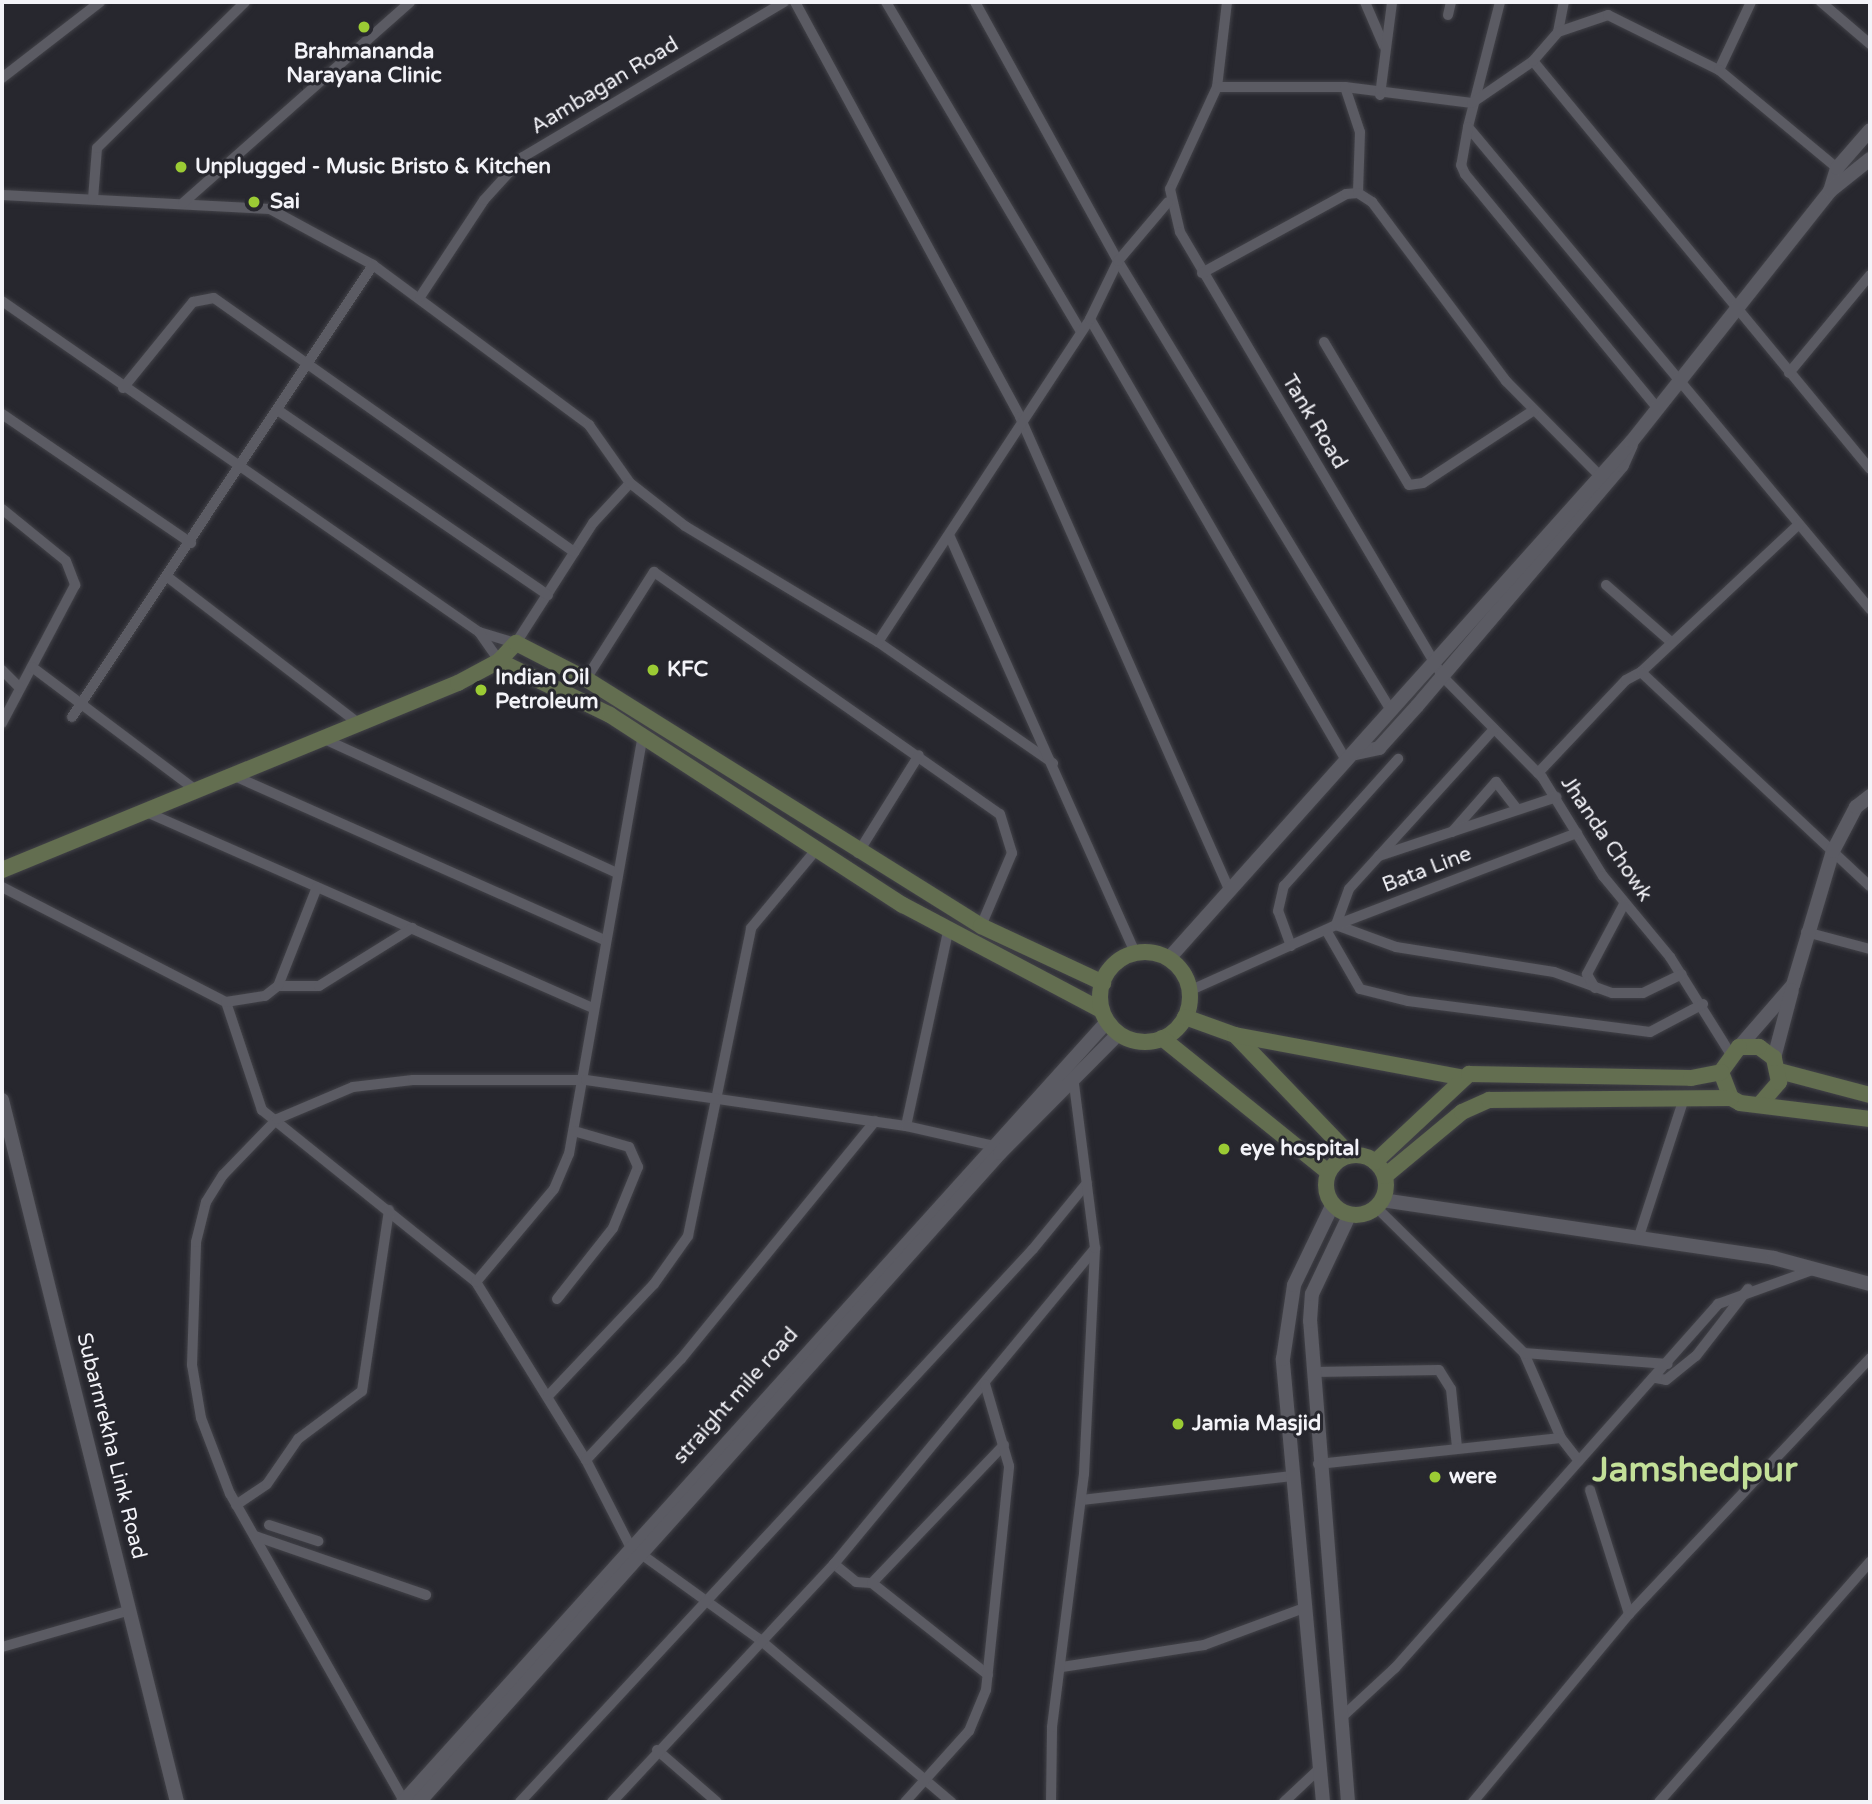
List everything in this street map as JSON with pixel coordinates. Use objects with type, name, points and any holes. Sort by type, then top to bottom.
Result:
[{"type":"main road","points":[[2,870],[29,854],[499,662],[516,643],[586,679],[858,853],[981,926],[1103,983]]},
{"type":"main road","points":[[499,662],[569,691],[816,850],[948,931],[1108,1023],[1135,1044],[1162,1038],[1185,1017],[1189,991],[1171,956],[1134,951],[1115,962],[1103,983],[1108,1023]]},
{"type":"main road","points":[[2,855],[29,854]]},
{"type":"main road","points":[[1185,1017],[1235,1035],[1460,1077],[1721,1072]]},
{"type":"main road","points":[[1235,1035],[1349,1154],[1375,1162],[1385,1176]]},
{"type":"main road","points":[[1162,1038],[1328,1172],[1332,1204],[1350,1214],[1379,1203],[1385,1176],[1462,1112],[1489,1100],[1731,1098],[1870,1119]]},
{"type":"main road","points":[[1721,1072],[1735,1050],[1759,1047],[1777,1064],[1870,1095]]},
{"type":"main road","points":[[1761,1102],[1774,1091],[1777,1064]]},
{"type":"main road","points":[[1721,1072],[1731,1098]]},
{"type":"main road","points":[[1375,1162],[1460,1077]]},
{"type":"main road","points":[[1328,1172],[1349,1154]]},
{"type":"street","points":[[2,78],[100,2]]},
{"type":"street","points":[[93,199],[97,148],[245,2]]},
{"type":"street","points":[[183,203],[410,2]]},
{"type":"street","name":"Aambagan Road","points":[[420,297],[484,200],[523,157],[784,2]]},
{"type":"street","points":[[794,2],[1020,417],[1228,887]]},
{"type":"street","points":[[886,2],[1081,332]]},
{"type":"street","points":[[975,2],[1118,261],[1389,707]]},
{"type":"street","points":[[878,642],[950,537],[1020,417],[1090,319],[1118,261],[1168,201],[1217,87],[1227,2]]},
{"type":"street","points":[[1365,2],[1384,46]]},
{"type":"street","points":[[1380,95],[1384,46],[1392,2]]},
{"type":"street","points":[[1448,15],[1451,2]]},
{"type":"street","points":[[1500,2],[1472,103],[1461,165],[1465,174],[1657,408]]},
{"type":"street","points":[[1558,32],[1564,2]]},
{"type":"street","points":[[1719,70],[1751,2]]},
{"type":"street","points":[[1821,2],[1870,44]]},
{"type":"street","points":[[1217,87],[1345,87],[1380,95],[1472,103],[1533,61],[1558,32],[1598,15],[1617,17],[1719,70],[1837,168]]},
{"type":"street","points":[[1533,61],[1870,469]]},
{"type":"street","points":[[1345,87],[1360,132],[1358,193]]},
{"type":"street","points":[[1468,127],[1680,377],[1870,609]]},
{"type":"street","points":[[1830,191],[1837,168],[1870,130]]},
{"type":"street","points":[[1171,956],[1228,887],[1352,758],[1389,707],[1632,441],[1680,377],[1830,191],[1870,159]]},
{"type":"street","points":[[1202,273],[1346,194],[1358,193],[1372,202],[1534,410],[1599,475]]},
{"type":"street","points":[[2,195],[270,209],[373,265],[420,297],[589,425],[630,483],[685,526],[878,642],[1053,763]]},
{"type":"street","name":"Tank Road","points":[[1168,201],[1202,273],[1433,660]]},
{"type":"street","points":[[72,718],[169,578],[373,265]]},
{"type":"street","points":[[1789,373],[1870,275]]},
{"type":"street","points":[[123,388],[201,297],[214,298],[307,368],[574,552]]},
{"type":"street","points":[[2,300],[240,471],[479,632],[516,643],[574,552],[630,483]]},
{"type":"street","points":[[1090,319],[1352,758]]},
{"type":"street","points":[[1324,342],[1409,485],[1423,483],[1534,410]]},
{"type":"street","points":[[279,411],[548,595]]},
{"type":"street","points":[[2,414],[191,543]]},
{"type":"street","points":[[1352,758],[1379,748],[1443,677],[1622,466],[1632,441]]},
{"type":"street","points":[[2,509],[73,571],[75,585],[2,723]]},
{"type":"street","points":[[1538,773],[1626,680],[1641,672],[1670,641],[1800,524]]},
{"type":"street","points":[[950,537],[1053,763],[1134,951]]},
{"type":"street","points":[[586,679],[654,572],[988,803],[1009,830],[1012,853],[981,926]]},
{"type":"street","points":[[169,578],[357,722]]},
{"type":"street","points":[[1606,584],[1670,641]]},
{"type":"street","points":[[479,632],[499,662]]},
{"type":"street","name":"Jhanda Chowk","points":[[1433,660],[1443,677],[1538,773],[1624,904],[1682,974],[1735,1050]]},
{"type":"street","points":[[32,667],[83,701],[193,788]]},
{"type":"street","points":[[2,670],[20,688]]},
{"type":"street","points":[[1641,672],[1870,886]]},
{"type":"street","points":[[1494,729],[1341,900],[1331,927],[1360,989],[1408,1001],[1650,1032],[1703,1003]]},
{"type":"street","points":[[320,737],[615,872]]},
{"type":"street","points":[[476,1282],[554,1189],[574,1131],[586,1080],[593,1008],[615,872],[642,738]]},
{"type":"street","points":[[858,853],[919,755]]},
{"type":"street","points":[[1291,946],[1278,911],[1284,886],[1398,759]]},
{"type":"street","points":[[229,773],[604,940]]},
{"type":"street","points":[[1451,832],[1496,782],[1517,809]]},
{"type":"street","points":[[1777,1064],[1806,932],[1833,851],[1856,807],[1870,796]]},
{"type":"street","points":[[1378,857],[1556,797]]},
{"type":"street","points":[[140,809],[593,1008]]},
{"type":"street","name":"Bata Line","points":[[1189,991],[1331,927],[1577,833]]},
{"type":"street","points":[[548,1396],[654,1284],[688,1236],[751,928],[816,850]]},
{"type":"street","points":[[2,887],[226,1002],[265,996],[278,986],[317,887]]},
{"type":"street","points":[[1595,988],[1587,974],[1624,904]]},
{"type":"street","points":[[1331,927],[1396,947],[1554,972],[1595,988],[1643,993],[1682,974]]},
{"type":"street","points":[[278,986],[319,986],[412,928]]},
{"type":"street","points":[[906,1126],[948,931]]},
{"type":"street","points":[[1806,932],[1870,949]]},
{"type":"street","points":[[1735,1050],[1793,985]]},
{"type":"street","points":[[226,1002],[255,1097],[278,1119],[476,1282],[586,1460],[630,1546],[702,1603],[759,1639],[951,1802]]},
{"type":"street","name":"straight mile road","points":[[409,1802],[642,1558],[1073,1076],[1108,1023]]},
{"type":"street","name":"straight mile road","points":[[409,1802],[630,1546],[990,1145],[1108,1023]]},
{"type":"street","points":[[1051,1802],[1062,1667],[1082,1500],[1095,1248],[1073,1076]]},
{"type":"street","points":[[409,1802],[236,1505],[194,1391],[196,1242],[206,1202],[223,1175],[278,1119],[353,1087],[386,1082],[586,1080],[875,1121],[990,1145]]},
{"type":"street","points":[[1639,1237],[1684,1098]]},
{"type":"street","name":"Subarnrekha Link Road","points":[[2,1100],[8,1144],[177,1802]]},
{"type":"street","points":[[586,1460],[696,1341],[875,1121]]},
{"type":"street","points":[[558,1299],[613,1228],[638,1167],[629,1147],[574,1131]]},
{"type":"street","points":[[520,1802],[1033,1249],[1087,1183]]},
{"type":"street","points":[[1379,1203],[1639,1237],[1815,1269],[1870,1284]]},
{"type":"street","points":[[1379,1203],[1524,1353],[1561,1437],[1579,1461]]},
{"type":"street","points":[[1323,1802],[1292,1476],[1286,1314],[1332,1204]]},
{"type":"street","points":[[236,1505],[267,1484],[298,1439],[362,1391],[389,1210]]},
{"type":"street","points":[[1348,1802],[1318,1464],[1312,1294],[1350,1214]]},
{"type":"street","points":[[612,1802],[759,1639],[834,1564],[1095,1248]]},
{"type":"street","points":[[1342,1717],[1395,1668],[1656,1378],[1718,1304],[1748,1289],[1815,1269]]},
{"type":"street","points":[[1656,1378],[1666,1380],[1696,1356],[1748,1289]]},
{"type":"street","points":[[1524,1353],[1668,1364]]},
{"type":"street","points":[[1473,1802],[1629,1615],[1870,1358]]},
{"type":"street","points":[[1313,1372],[1438,1370],[1451,1389],[1457,1447]]},
{"type":"street","points":[[905,1802],[968,1731],[988,1675],[1009,1466],[985,1384]]},
{"type":"street","points":[[1318,1464],[1561,1437]]},
{"type":"street","points":[[872,1583],[1004,1445]]},
{"type":"street","points":[[1082,1500],[1292,1476]]},
{"type":"street","points":[[1590,1490],[1629,1615]]},
{"type":"street","points":[[269,1525],[318,1541]]},
{"type":"street","points":[[255,1536],[426,1595]]},
{"type":"street","points":[[1659,1802],[1870,1562]]},
{"type":"street","points":[[834,1564],[856,1582],[872,1583],[988,1675]]},
{"type":"street","points":[[1062,1667],[1204,1645],[1304,1608]]},
{"type":"street","points":[[2,1647],[127,1611]]},
{"type":"street","points":[[657,1750],[718,1802]]},
{"type":"street","points":[[1284,1802],[1319,1769]]},
{"type":"place","name":"Brahmananda Narayana Clinic","points":[[364,27]]},
{"type":"place","name":"Unplugged - Music Bristo & Kitchen","points":[[181,167]]},
{"type":"place","name":"Sai","points":[[254,202]]},
{"type":"place","name":"KFC","points":[[653,670]]},
{"type":"place","name":"Indian Oil Petroleum","points":[[481,690]]},
{"type":"place","name":"eye hospital","points":[[1224,1149]]},
{"type":"place","name":"Jamia Masjid","points":[[1178,1424]]},
{"type":"place","name":"were","points":[[1435,1477]]},
{"type":"district","name":"Jamshedpur","points":[[1695,1470]]}]
